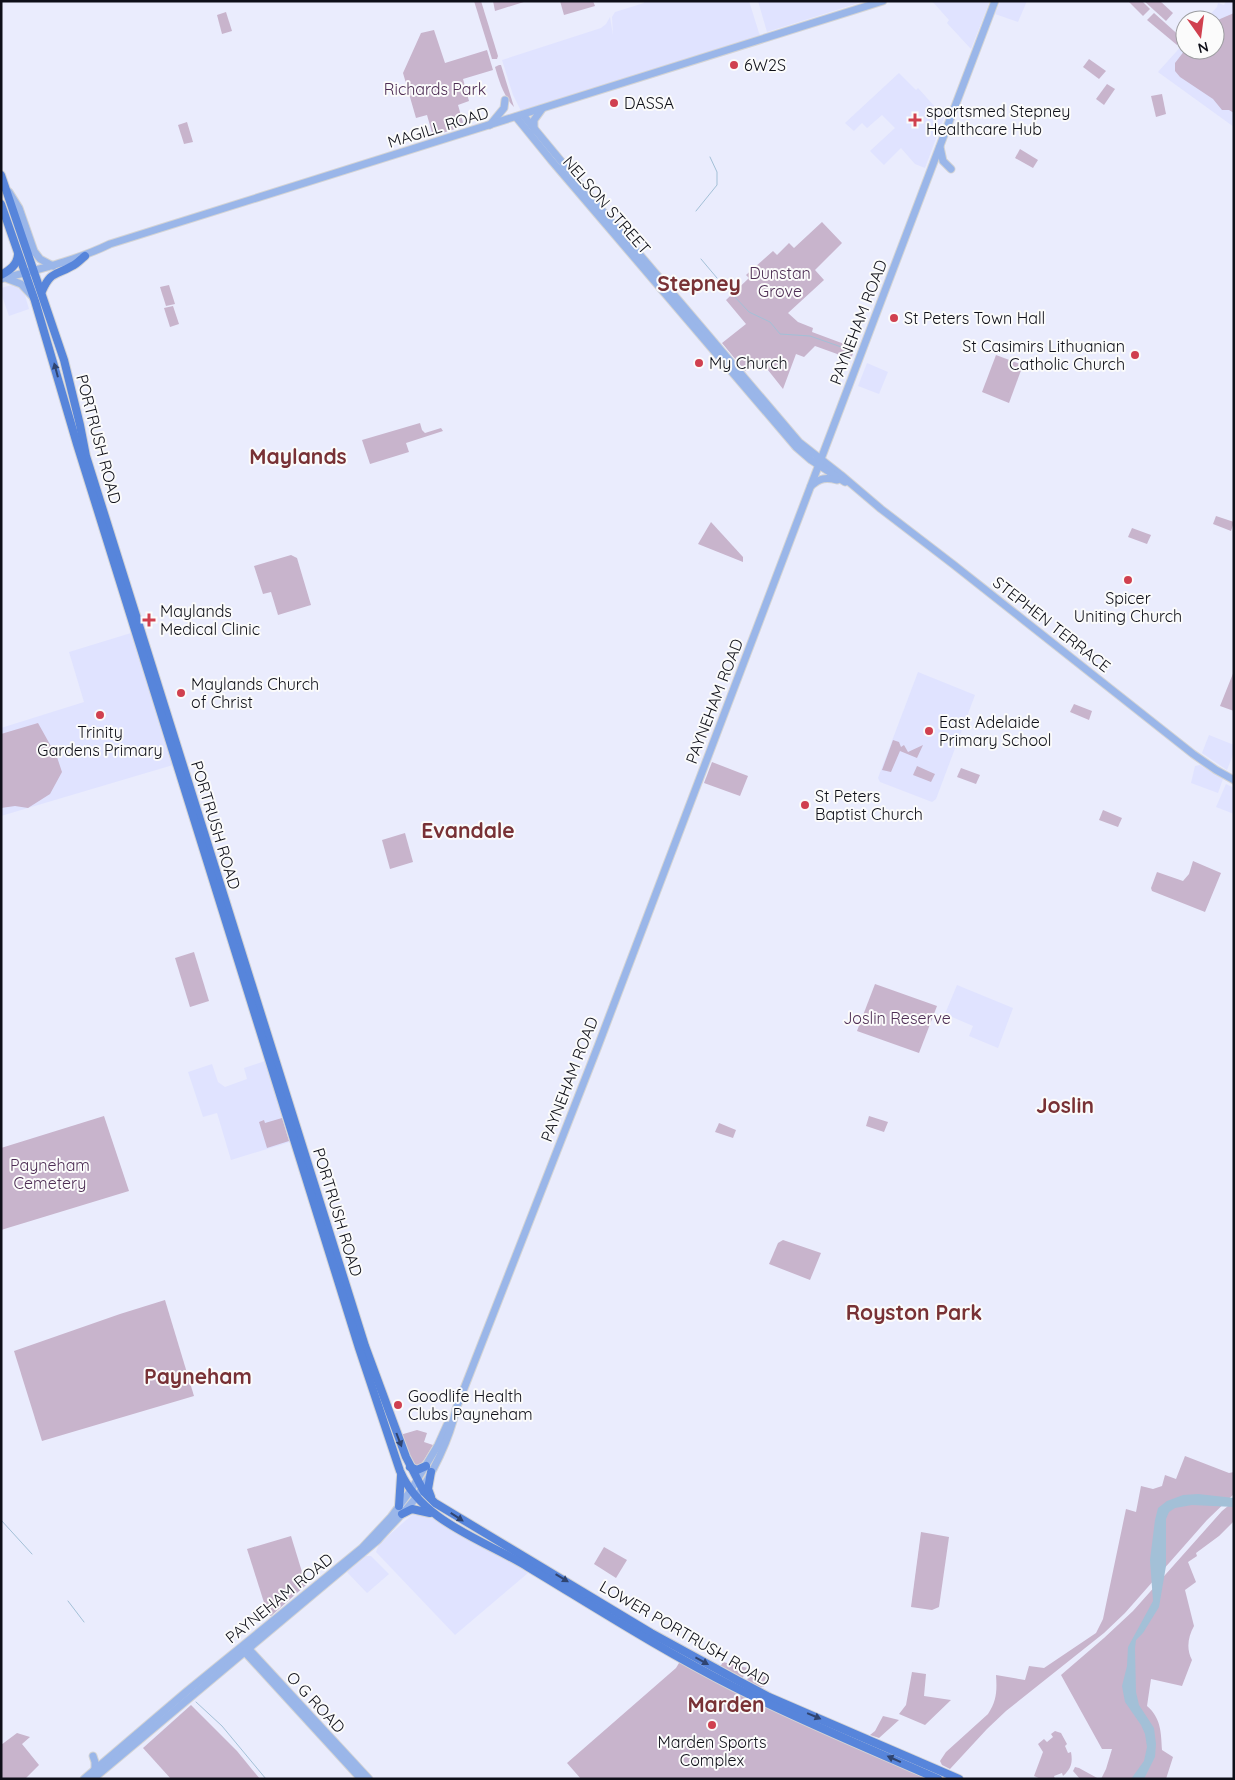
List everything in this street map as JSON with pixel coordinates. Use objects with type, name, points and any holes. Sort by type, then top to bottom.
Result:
[{"type":"highway","name":"PORTRUSH ROAD","points":[[1,175],[6,185],[64,360],[86,456],[365,1346],[410,1467],[420,1484]]},
{"type":"highway","name":"PORTRUSH ROAD","points":[[1,204],[34,298],[77,444],[359,1348],[400,1471],[414,1493]]},
{"type":"highway","points":[[3,278],[16,264],[18,254]]},
{"type":"highway","points":[[42,291],[47,280],[57,272],[73,266],[85,256]]},
{"type":"highway","points":[[76,408],[77,444],[86,456]]},
{"type":"highway","points":[[232,921],[229,934],[240,944]]},
{"type":"highway","points":[[410,1467],[416,1470],[428,1469],[428,1488],[432,1500]]},
{"type":"highway","points":[[400,1471],[401,1510],[412,1509],[439,1517]]},
{"type":"highway","name":"LOWER PORTRUSH ROAD","points":[[420,1484],[432,1500],[477,1529],[543,1566],[667,1642],[756,1690],[942,1776]]},
{"type":"highway","name":"LOWER PORTRUSH ROAD","points":[[414,1493],[424,1505],[439,1517],[466,1534],[528,1567],[654,1643],[746,1694],[836,1735],[942,1776],[956,1778]]},
{"type":"highway","points":[[520,1554],[528,1567],[543,1566]]},
{"type":"highway","points":[[649,1631],[654,1643],[667,1642]]},
{"type":"highway","points":[[742,1683],[746,1694],[756,1690]]},
{"type":"main road","name":"MAGILL ROAD","points":[[3,278],[54,266],[85,256],[110,244],[883,1]]},
{"type":"main road","name":"PAYNEHAM ROAD","points":[[84,1779],[378,1540],[414,1493],[428,1469],[456,1409],[598,1044],[995,1]]},
{"type":"main road","points":[[490,125],[504,108],[505,100]]},
{"type":"main road","points":[[534,130],[534,120],[542,108]]},
{"type":"main road","name":"NELSON STREET","points":[[519,116],[534,130],[620,236]]},
{"type":"main road","name":"NELSON STREET","points":[[519,116],[776,419],[796,447],[820,462]]},
{"type":"main road","points":[[940,147],[943,161],[952,169]]},
{"type":"main road","points":[[6,185],[19,208],[34,251],[40,259],[54,266]]},
{"type":"main road","points":[[3,278],[17,281],[34,298]]},
{"type":"main road","name":"STEPHEN TERRACE","points":[[820,462],[841,480],[854,487]]},
{"type":"main road","name":"STEPHEN TERRACE","points":[[820,462],[1193,754],[1234,780]]},
{"type":"main road","points":[[811,486],[825,478],[841,480]]},
{"type":"main road","name":"PAYNEHAM ROAD","points":[[92,1779],[228,1665],[244,1648]]},
{"type":"main road","name":"O G ROAD","points":[[244,1648],[257,1668],[369,1779]]},
{"type":"main road","name":"O G ROAD","points":[[244,1648],[319,1729],[361,1779]]},
{"type":"main road","points":[[228,1665],[243,1661],[257,1668]]},
{"type":"main road","points":[[93,1756],[96,1762],[95,1769]]},
{"type":"main road","points":[[104,1769],[106,1761],[119,1757]]},
{"type":"shaded area","points":[[644,1],[749,1],[759,33],[763,39],[523,115],[513,95],[502,60],[601,28],[610,17],[613,35],[612,17],[615,12],[644,3]]},
{"type":"shaded area","points":[[758,1],[865,1],[767,32]]},
{"type":"shaded area","points":[[932,1],[990,1],[971,49],[947,23],[949,20]]},
{"type":"shaded area","points":[[1000,1],[1027,1],[1018,22],[995,14]]},
{"type":"shaded area","points":[[1226,1],[1234,1],[1234,127],[1158,72],[1175,53],[1175,60],[1225,60],[1225,10],[1214,10],[1218,3],[1224,5]]},
{"type":"shaded area","name":"sportsmed Stepney Healthcare Hub","points":[[899,73],[916,90],[918,88],[944,117],[925,168],[915,164],[901,148],[884,165],[870,151],[895,128],[882,115],[867,128],[862,123],[854,131],[845,123]]},
{"type":"shaded area","points":[[15,284],[24,292],[29,309],[9,316],[1,288]]},
{"type":"shaded area","points":[[867,363],[888,372],[879,394],[858,386]]},
{"type":"shaded area","name":"Trinity Gardens Primary","points":[[131,633],[173,765],[1,816],[1,728],[84,702],[69,652]]},
{"type":"shaded area","name":"East Adelaide Primary School","points":[[918,672],[975,695],[936,799],[932,802],[880,782],[878,778]]},
{"type":"shaded area","points":[[1209,735],[1234,745],[1234,752],[1227,770],[1202,753]]},
{"type":"shaded area","points":[[1200,765],[1223,779],[1218,793],[1191,783],[1195,766]]},
{"type":"shaded area","points":[[1226,784],[1234,788],[1234,814],[1216,807]]},
{"type":"shaded area","points":[[957,985],[1013,1008],[998,1048],[969,1036],[973,1026],[945,1014]]},
{"type":"shaded area","points":[[265,1061],[290,1142],[231,1160],[217,1113],[203,1117],[188,1072],[212,1064],[218,1082],[225,1087],[247,1079],[244,1068]]},
{"type":"shaded area","points":[[1198,1494],[1234,1498],[1234,1507],[1192,1505],[1175,1508],[1169,1512],[1166,1519],[1166,1566],[1159,1607],[1143,1633],[1136,1640],[1135,1648],[1136,1692],[1139,1705],[1154,1728],[1155,1757],[1144,1779],[1131,1779],[1144,1761],[1147,1747],[1141,1725],[1125,1702],[1122,1686],[1127,1666],[1128,1647],[1153,1601],[1150,1560],[1155,1520],[1158,1508],[1167,1501],[1183,1495]]},
{"type":"shaded area","points":[[413,1514],[434,1517],[528,1573],[455,1635],[376,1552],[379,1544]]},
{"type":"shaded area","points":[[365,1556],[371,1556],[389,1574],[367,1593],[347,1572]]},
{"type":"green space","points":[[474,1],[481,1],[498,56],[497,59],[492,59]]},
{"type":"green space","points":[[493,1],[527,1],[495,11]]},
{"type":"green space","points":[[560,1],[593,1],[595,6],[564,15]]},
{"type":"green space","points":[[1142,1],[1150,9],[1143,16],[1129,2]]},
{"type":"green space","points":[[1144,1],[1160,1],[1173,13],[1166,21]]},
{"type":"green space","points":[[226,12],[232,31],[222,34],[217,15]]},
{"type":"green space","points":[[1154,13],[1175,32],[1175,43],[1147,20]]},
{"type":"green space","points":[[1234,13],[1234,113],[1229,110],[1222,110],[1213,99],[1180,77],[1175,71],[1175,63],[1177,60],[1225,60],[1225,17]]},
{"type":"green space","name":"Richards Park","points":[[434,30],[445,63],[487,50],[493,70],[463,79],[469,101],[458,105],[464,126],[433,136],[427,115],[416,118],[403,73],[421,33]]},
{"type":"green space","points":[[1089,59],[1106,71],[1099,79],[1083,67]]},
{"type":"green space","points":[[501,65],[514,107],[507,98],[500,83],[495,67]]},
{"type":"green space","points":[[1107,84],[1115,89],[1104,105],[1096,99]]},
{"type":"green space","points":[[1162,94],[1166,114],[1156,117],[1151,96]]},
{"type":"green space","points":[[187,122],[193,142],[184,144],[178,125]]},
{"type":"green space","points":[[1020,149],[1038,160],[1033,168],[1015,158]]},
{"type":"green space","name":"Dunstan Grove","points":[[822,222],[842,243],[815,270],[824,280],[788,313],[798,322],[813,328],[812,332],[855,348],[851,359],[815,346],[804,357],[796,354],[783,389],[760,360],[745,371],[722,343],[746,324],[726,300],[749,278],[746,275],[773,251],[777,255],[789,243],[794,248]]},
{"type":"green space","points":[[169,285],[175,304],[166,306],[160,287]]},
{"type":"green space","points":[[173,306],[179,324],[170,327],[164,308]]},
{"type":"green space","points":[[996,355],[1023,365],[1009,403],[982,392]]},
{"type":"green space","points":[[420,423],[425,433],[441,428],[443,431],[406,443],[409,452],[370,464],[362,440]]},
{"type":"green space","points":[[1216,516],[1234,522],[1231,531],[1213,524]]},
{"type":"green space","points":[[711,522],[743,557],[743,562],[698,544]]},
{"type":"green space","points":[[1132,528],[1151,535],[1147,544],[1128,537]]},
{"type":"green space","points":[[291,555],[297,558],[311,605],[278,615],[271,592],[263,594],[254,566]]},
{"type":"green space","points":[[1234,671],[1234,711],[1220,706]]},
{"type":"green space","points":[[1074,704],[1092,711],[1089,720],[1070,712]]},
{"type":"green space","points":[[38,723],[57,757],[62,772],[50,794],[28,808],[15,806],[1,808],[1,734]]},
{"type":"green space","points":[[893,740],[899,742],[901,747],[904,745],[908,752],[923,745],[917,758],[900,751],[891,772],[882,770]]},
{"type":"green space","points":[[712,762],[748,776],[740,796],[704,783]]},
{"type":"green space","points":[[917,766],[935,774],[931,782],[913,775]]},
{"type":"green space","points":[[961,768],[980,775],[976,784],[957,777]]},
{"type":"green space","points":[[1103,810],[1122,818],[1118,827],[1099,820]]},
{"type":"green space","points":[[405,833],[413,862],[390,869],[382,840]]},
{"type":"green space","points":[[1193,861],[1221,873],[1205,912],[1152,891],[1151,888],[1157,872],[1183,881],[1189,874]]},
{"type":"green space","points":[[194,952],[209,1001],[190,1007],[175,958]]},
{"type":"green space","name":"Joslin Reserve","points":[[875,984],[937,1006],[919,1053],[857,1031]]},
{"type":"green space","name":"Payneham Cemetery","points":[[104,1116],[129,1191],[1,1230],[1,1148]]},
{"type":"green space","points":[[869,1116],[888,1122],[884,1132],[866,1126]]},
{"type":"green space","points":[[282,1118],[289,1141],[267,1148],[259,1122],[264,1120],[265,1123]]},
{"type":"green space","points":[[719,1123],[736,1130],[733,1138],[715,1132]]},
{"type":"green space","points":[[783,1240],[821,1253],[810,1280],[769,1264],[778,1243]]},
{"type":"green space","points":[[165,1300],[194,1396],[42,1441],[14,1351]]},
{"type":"green space","points":[[417,1430],[427,1433],[424,1442],[433,1445],[418,1467],[412,1466],[400,1435]]},
{"type":"green space","points":[[1185,1456],[1229,1473],[1234,1472],[1234,1494],[1207,1520],[1125,1613],[1104,1633],[1006,1711],[950,1769],[942,1765],[940,1761],[946,1752],[988,1714],[991,1709],[996,1695],[996,1675],[1025,1680],[1029,1666],[1044,1668],[1096,1633],[1103,1619],[1126,1509],[1136,1512],[1141,1486],[1153,1489],[1162,1486],[1165,1475],[1176,1479]]},
{"type":"green space","points":[[1234,1501],[1234,1521],[1219,1536],[1196,1553],[1197,1556],[1188,1562],[1196,1582],[1185,1590],[1194,1626],[1188,1643],[1192,1660],[1182,1686],[1151,1679],[1147,1706],[1158,1720],[1161,1731],[1162,1750],[1173,1757],[1166,1779],[1101,1779],[1112,1749],[1102,1749],[1061,1675],[1133,1611],[1222,1511]]},
{"type":"green space","points":[[921,1532],[949,1537],[939,1607],[932,1610],[911,1607]]},
{"type":"green space","points":[[291,1536],[306,1585],[271,1616],[268,1615],[247,1549]]},
{"type":"green space","points":[[604,1547],[627,1560],[616,1578],[594,1564]]},
{"type":"green space","name":"Marden Sports Complex","points":[[682,1658],[733,1687],[938,1779],[581,1779],[567,1763],[676,1668]]},
{"type":"green space","points":[[723,1662],[748,1668],[742,1679],[720,1667]]},
{"type":"green space","points":[[750,1669],[767,1674],[764,1687],[747,1681]]},
{"type":"green space","points":[[912,1672],[926,1674],[924,1696],[951,1700],[925,1725],[899,1714],[906,1705]]},
{"type":"green space","points":[[191,1705],[237,1751],[260,1779],[171,1779],[143,1748]]},
{"type":"green space","points":[[883,1716],[899,1720],[879,1738],[870,1735],[875,1731]]},
{"type":"green space","points":[[1055,1731],[1061,1733],[1067,1744],[1065,1746],[1068,1753],[1071,1752],[1071,1766],[1063,1776],[1062,1773],[1054,1776],[1055,1779],[1041,1779],[1034,1776],[1043,1752],[1038,1744],[1044,1739],[1047,1742],[1053,1737],[1051,1734]]},
{"type":"green space","points":[[17,1733],[30,1737],[22,1744],[39,1765],[25,1779],[1,1779],[1,1745]]},
{"type":"green space","points":[[1075,1767],[1099,1779],[1080,1779],[1073,1771]]},
{"type":"waterway","points":[[696,211],[717,185],[717,172],[710,157]]},
{"type":"waterway","points":[[701,259],[717,278]]},
{"type":"waterway","points":[[733,295],[749,312],[770,322],[780,334],[810,336],[847,349]]},
{"type":"waterway","points":[[1,1520],[32,1554]]},
{"type":"waterway","points":[[68,1601],[84,1622]]},
{"type":"waterway","points":[[196,1702],[222,1726],[266,1779]]},
{"type":"place","name":"6W2S","points":[[734,65]]},
{"type":"place","name":"DASSA","points":[[614,103]]},
{"type":"place","name":"sportsmed Stepney Healthcare Hub","points":[[915,120]]},
{"type":"place","name":"St Peters Town Hall","points":[[894,318]]},
{"type":"place","name":"St Casimirs Lithuanian Catholic Church","points":[[1135,355]]},
{"type":"place","name":"My Church","points":[[699,363]]},
{"type":"place","name":"Spicer Uniting Church","points":[[1128,580]]},
{"type":"place","name":"Maylands Medical Clinic","points":[[149,620]]},
{"type":"place","name":"Maylands Church of Christ","points":[[181,693]]},
{"type":"place","name":"Trinity Gardens Primary","points":[[100,715]]},
{"type":"place","name":"East Adelaide Primary School","points":[[929,731]]},
{"type":"place","name":"St Peters Baptist Church","points":[[805,805]]},
{"type":"place","name":"Goodlife Health Clubs Payneham","points":[[398,1405]]},
{"type":"place","name":"Marden Sports Complex","points":[[712,1725]]},
{"type":"district","name":"Stepney","points":[[699,284]]},
{"type":"district","name":"Maylands","points":[[298,457]]},
{"type":"district","name":"Evandale","points":[[468,831]]},
{"type":"district","name":"Joslin","points":[[1065,1106]]},
{"type":"district","name":"Royston Park","points":[[914,1313]]},
{"type":"district","name":"Payneham","points":[[198,1377]]},
{"type":"district","name":"Marden","points":[[726,1705]]}]
